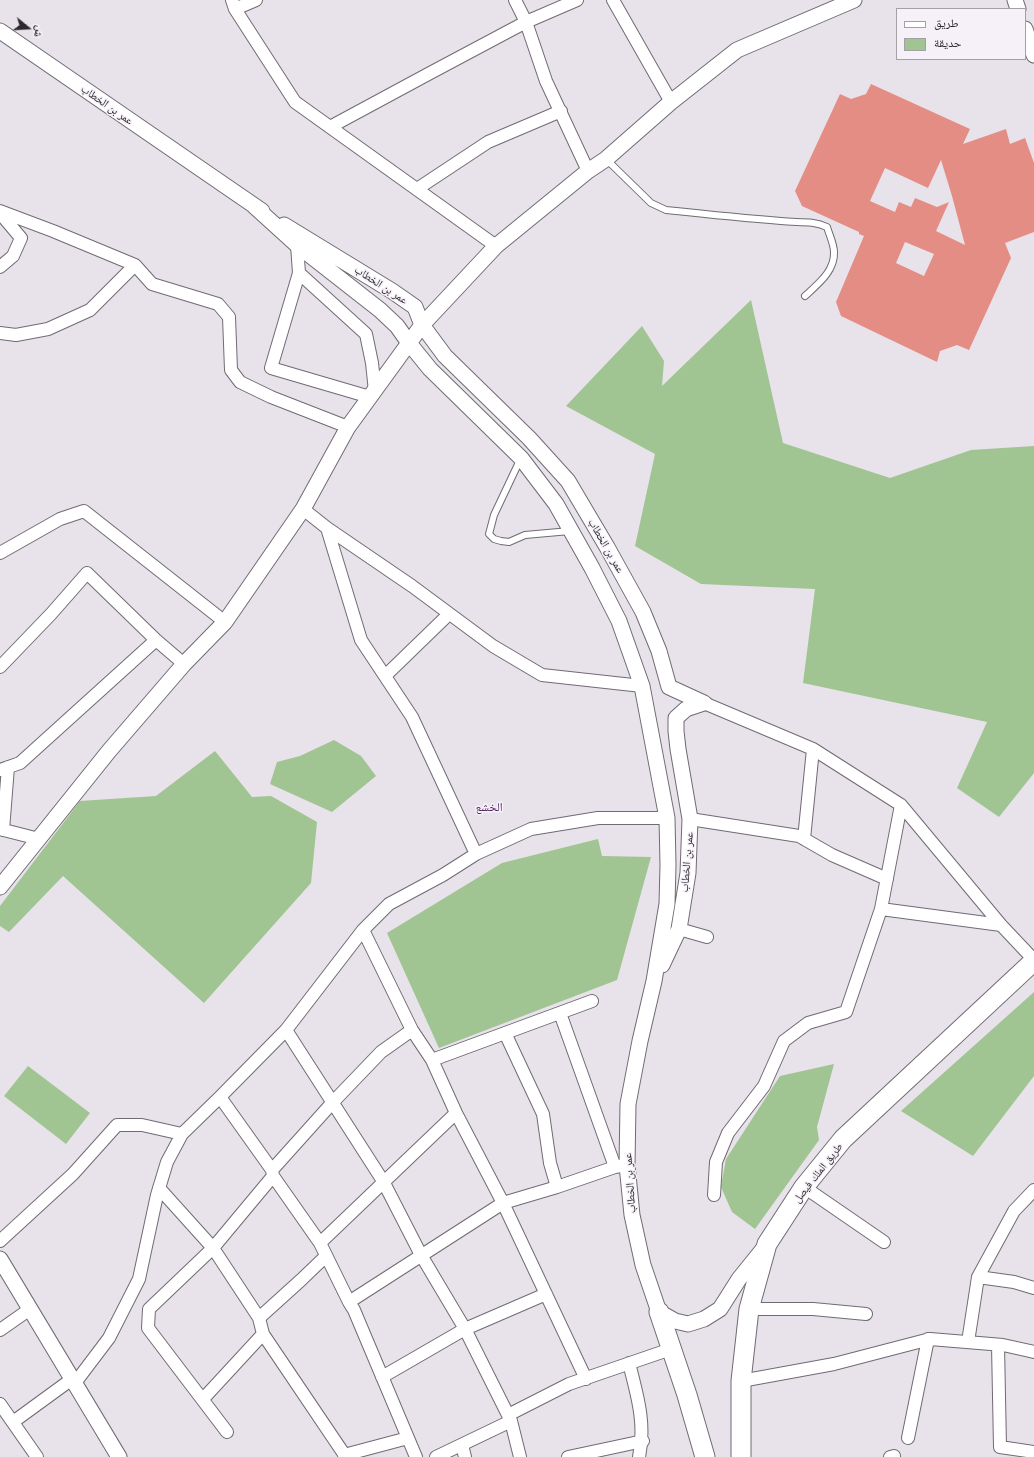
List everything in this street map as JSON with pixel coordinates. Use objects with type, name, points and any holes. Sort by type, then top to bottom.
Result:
[{"type":"main road","name":"طريق الملك فيصل","points":[[741,1457],[741,1381],[749,1309],[768,1244],[804,1187],[843,1139],[1034,961]]},
{"type":"main road","points":[[659,1312],[706,1457]]},
{"type":"street","points":[[256,0],[234,4],[295,102],[496,246]]},
{"type":"street","points":[[515,0],[526,22],[546,81],[588,171]]},
{"type":"street","points":[[330,127],[526,22],[577,0]]},
{"type":"street","points":[[613,0],[670,102]]},
{"type":"street","points":[[0,887],[109,751],[184,664],[225,622],[303,509],[348,427],[422,326],[496,246],[588,171],[606,159],[670,102],[737,50],[845,2]]},
{"type":"street","name":"عمر بن الخطاب","points":[[0,31],[254,206],[392,291],[414,307],[422,326],[445,356],[529,438],[568,482],[644,612],[659,651],[669,687],[704,703]]},
{"type":"street","points":[[1026,32],[1034,55]]},
{"type":"street","points":[[417,190],[488,142],[560,111]]},
{"type":"street","name":"عمر بن الخطاب","points":[[254,206],[297,245],[380,310],[397,326],[430,369],[521,458],[556,504],[572,531],[619,621],[642,686],[666,818],[668,865],[667,904],[654,981],[640,1041],[628,1104],[621,1166],[643,1265],[659,1312]]},
{"type":"street","points":[[0,212],[53,231],[135,265],[152,284],[218,304],[230,317],[231,370],[240,382],[271,397],[348,427]]},
{"type":"street","points":[[0,212],[21,238],[13,256],[0,267]]},
{"type":"street","points":[[297,245],[299,273],[272,368],[372,394]]},
{"type":"street","points":[[0,333],[16,335],[48,329],[90,310],[135,265]]},
{"type":"street","points":[[299,273],[366,334],[372,363],[372,394]]},
{"type":"street","points":[[303,509],[327,528],[412,586],[493,646],[542,675],[642,686]]},
{"type":"street","points":[[0,553],[60,519],[84,511],[225,622]]},
{"type":"street","points":[[327,528],[361,640],[412,717],[476,854]]},
{"type":"street","points":[[0,667],[51,614],[87,573],[156,640],[184,664]]},
{"type":"street","points":[[385,676],[449,614]]},
{"type":"street","points":[[39,839],[2,829],[4,768],[20,763],[156,640]]},
{"type":"street","points":[[704,703],[813,749],[901,804],[1001,925],[1034,961]]},
{"type":"street","name":"عمر بن الخطاب","points":[[654,981],[679,929],[688,873],[690,819],[678,749],[676,718],[686,709],[704,703]]},
{"type":"street","points":[[804,839],[813,749]]},
{"type":"street","points":[[714,1195],[716,1162],[728,1133],[764,1086],[784,1041],[808,1023],[846,1012],[882,909],[901,804]]},
{"type":"street","points":[[13,1422],[73,1381],[109,1338],[139,1279],[166,1162],[182,1134],[220,1098],[286,1030],[363,930],[388,904],[443,875],[476,854],[531,829],[598,818],[666,818]]},
{"type":"street","points":[[690,819],[799,836],[832,855],[887,878]]},
{"type":"street","points":[[882,909],[1001,925]]},
{"type":"street","points":[[679,929],[707,937]]},
{"type":"street","points":[[363,930],[412,1030],[432,1060],[456,1113],[503,1203],[586,1379]]},
{"type":"street","points":[[432,1060],[592,1001]]},
{"type":"street","points":[[348,1302],[503,1203],[621,1166],[560,1013]]},
{"type":"street","points":[[286,1030],[383,1181],[421,1255],[465,1329],[510,1418],[520,1457]]},
{"type":"street","points":[[227,1432],[148,1328],[149,1309],[213,1248],[272,1173],[333,1102],[381,1052],[412,1030]]},
{"type":"street","points":[[505,1033],[543,1114],[550,1163],[557,1187]]},
{"type":"street","points":[[220,1098],[320,1243],[348,1302],[354,1310],[416,1457]]},
{"type":"street","points":[[320,1243],[383,1181],[456,1113]]},
{"type":"street","points":[[0,1241],[73,1174],[117,1125],[142,1125],[182,1134]]},
{"type":"street","points":[[804,1187],[884,1242]]},
{"type":"street","points":[[159,1188],[213,1248],[259,1318],[263,1334],[345,1456],[408,1438]]},
{"type":"street","points":[[968,1342],[978,1277],[1014,1211],[1034,1190]]},
{"type":"street","points":[[659,1312],[675,1321],[688,1324],[704,1319],[720,1309],[739,1279],[768,1244]]},
{"type":"street","points":[[259,1318],[326,1256]]},
{"type":"street","points":[[0,1259],[119,1457]]},
{"type":"street","points":[[978,1277],[1014,1282],[1034,1288]]},
{"type":"street","points":[[382,1378],[465,1329],[546,1294]]},
{"type":"street","points":[[0,1330],[30,1309]]},
{"type":"street","points":[[749,1309],[813,1309],[866,1314]]},
{"type":"street","points":[[202,1399],[263,1334]]},
{"type":"street","points":[[908,1438],[928,1339]]},
{"type":"street","points":[[741,1381],[834,1364],[928,1339],[998,1345],[1034,1352]]},
{"type":"street","points":[[998,1345],[1000,1447],[1034,1452]]},
{"type":"street","points":[[436,1457],[462,1445],[569,1384],[629,1362],[671,1349]]},
{"type":"street","points":[[629,1362],[640,1406],[643,1441],[639,1457]]},
{"type":"street","points":[[0,1404],[37,1457]]},
{"type":"street","points":[[568,1457],[643,1441]]},
{"type":"street","points":[[462,1445],[465,1457]]},
{"type":"lane","points":[[606,159],[651,203],[666,210],[784,222],[819,223],[826,227],[834,251],[832,264],[824,278],[805,296]]},
{"type":"lane","points":[[521,458],[494,515],[489,534],[494,539],[501,542],[509,542],[525,535],[572,531]]},
{"type":"green space","points":[[751,300],[783,443],[890,478],[971,450],[1034,446],[1034,773],[999,817],[957,788],[987,722],[803,683],[815,589],[701,584],[635,546],[655,454],[566,406],[642,326],[664,361],[662,386]]},
{"type":"green space","points":[[334,740],[361,756],[376,776],[332,812],[270,784],[277,762],[300,756]]},
{"type":"green space","points":[[215,751],[252,797],[271,796],[317,822],[311,883],[204,1003],[63,876],[9,932],[0,926],[0,906],[80,801],[156,796]]},
{"type":"green space","points":[[598,839],[602,856],[651,857],[617,980],[439,1048],[387,933],[502,863]]},
{"type":"green space","points":[[1034,992],[1034,1076],[973,1156],[901,1111]]},
{"type":"green space","points":[[834,1064],[817,1127],[819,1140],[755,1229],[732,1212],[721,1187],[726,1159],[780,1076]]},
{"type":"green space","points":[[28,1066],[90,1113],[66,1144],[4,1096]]},
{"type":"building","points":[[871,84],[970,129],[963,144],[1006,129],[1010,144],[1025,138],[1034,163],[1034,232],[1005,243],[1011,258],[969,350],[957,345],[940,351],[937,362],[841,316],[836,302],[864,236],[859,234],[859,232],[802,206],[795,191],[840,94],[851,99],[866,94]],"holes":[[[941,160],[952,196],[965,245],[936,231],[949,202],[937,207],[915,198],[911,207],[899,202],[895,212],[870,201],[885,168],[928,188]],[[905,242],[934,254],[924,276],[896,263]]]},
{"type":"district","name":"الخشع","points":[[489,807]]}]
